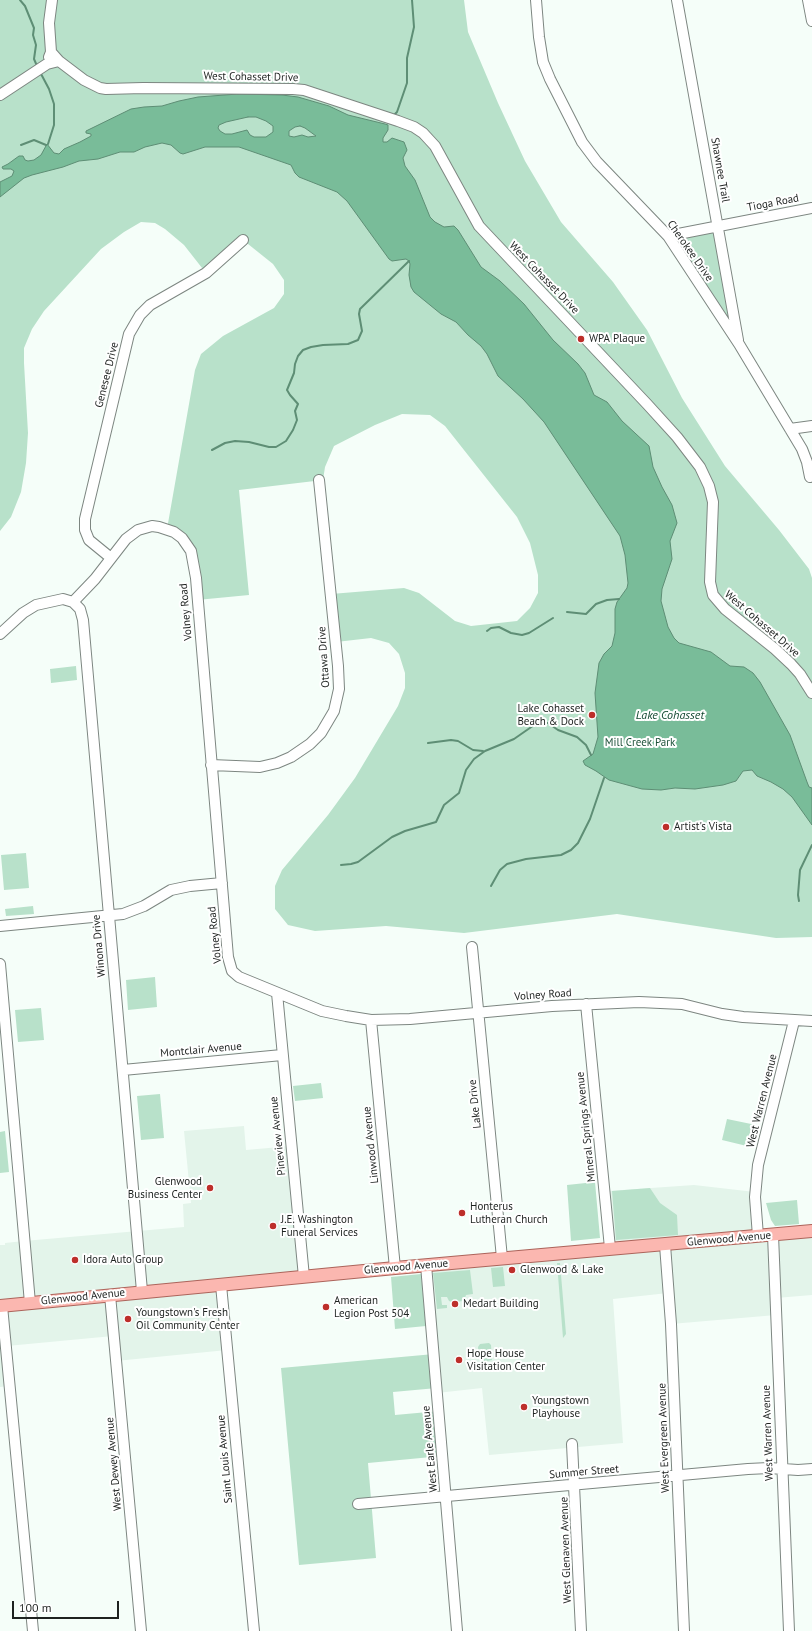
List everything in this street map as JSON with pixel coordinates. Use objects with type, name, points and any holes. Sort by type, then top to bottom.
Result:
[{"type":"main road","name":"Glenwood Avenue","points":[[1,1306],[142,1291],[221,1285],[610,1248],[665,1245],[812,1232]]},
{"type":"street","points":[[46,65],[51,52],[49,23],[52,0]]},
{"type":"street","name":"Cherokee Drive","points":[[536,0],[543,62],[582,142],[597,162],[668,236],[739,344],[790,429],[805,456],[810,477]]},
{"type":"street","name":"Shawnee Trail","points":[[678,0],[739,344]]},
{"type":"street","points":[[808,0],[812,21]]},
{"type":"street","points":[[0,95],[46,65],[59,61],[51,52]]},
{"type":"street","name":"West Cohasset Drive","points":[[59,61],[91,84],[106,90],[143,88],[304,90],[398,121],[419,130],[429,139],[440,155],[479,226],[648,404],[677,436],[700,467],[709,486],[713,502],[710,582],[713,595],[725,609],[792,664],[812,693]]},
{"type":"street","name":"Tioga Road","points":[[668,236],[812,208]]},
{"type":"street","name":"Genesee Drive","points":[[111,558],[89,540],[85,530],[85,518],[129,334],[140,315],[150,305],[206,273],[243,240]]},
{"type":"street","points":[[790,429],[812,426]]},
{"type":"street","name":"Ottawa Drive","points":[[211,765],[260,768],[291,758],[310,744],[321,733],[334,711],[339,685],[338,666],[319,480]]},
{"type":"street","name":"Volney Road","points":[[73,602],[95,579],[126,539],[138,530],[152,526],[174,532],[185,541],[191,551],[196,578],[228,957],[232,971],[240,977],[322,1011],[371,1020],[410,1019],[586,1004],[639,1002],[682,1004],[724,1015],[794,1021],[812,1021]]},
{"type":"street","points":[[0,634],[23,613],[36,605],[63,599],[73,602]]},
{"type":"street","name":"Winona Drive","points":[[73,602],[80,609],[83,620],[142,1291]]},
{"type":"street","points":[[0,926],[109,915],[130,911],[144,906],[165,893],[178,888],[222,883]]},
{"type":"street","name":"Lake Drive","points":[[472,947],[502,1258]]},
{"type":"street","points":[[0,964],[2,1018],[30,1303]]},
{"type":"street","name":"Pineview Avenue","points":[[277,993],[304,1277]]},
{"type":"street","name":"Mineral Springs Avenue","points":[[586,1004],[610,1248]]},
{"type":"street","name":"Linwood Avenue","points":[[371,1020],[395,1268]]},
{"type":"street","name":"West Warren Avenue","points":[[758,1236],[755,1197],[757,1170],[794,1021]]},
{"type":"street","name":"Montclair Avenue","points":[[123,1070],[282,1055]]},
{"type":"street","name":"West Warren Avenue","points":[[773,1235],[789,1631]]},
{"type":"street","name":"West Evergreen Avenue","points":[[665,1245],[671,1324],[684,1631]]},
{"type":"street","name":"West Earle Avenue","points":[[426,1265],[457,1631]]},
{"type":"street","name":"Saint Louis Avenue","points":[[221,1285],[254,1631]]},
{"type":"street","name":"West Dewey Avenue","points":[[110,1295],[141,1631]]},
{"type":"street","points":[[1,1306],[33,1631]]},
{"type":"street","name":"West Glenaven Avenue","points":[[572,1444],[581,1631]]},
{"type":"street","name":"Summer Street","points":[[358,1504],[769,1468],[798,1470],[812,1469]]},
{"type":"shaded area","points":[[244,1126],[246,1150],[291,1146],[304,1277],[221,1285],[227,1350],[116,1361],[113,1336],[7,1346],[10,1386],[0,1387],[0,1245],[24,1241],[184,1227],[183,1204],[191,1203],[184,1131]]},
{"type":"shaded area","points":[[694,1185],[755,1192],[758,1236],[812,1231],[812,1295],[776,1298],[776,1315],[671,1324],[668,1293],[613,1299],[623,1443],[489,1455],[482,1388],[437,1393],[426,1265],[610,1248],[608,1191]]},
{"type":"green space","name":"Mill Creek Park","points":[[0,0],[464,0],[468,32],[498,103],[525,161],[561,222],[613,282],[647,330],[682,398],[725,466],[779,530],[809,569],[812,578],[812,937],[776,938],[617,914],[464,933],[386,926],[315,931],[288,925],[275,909],[275,886],[282,870],[328,815],[355,778],[398,706],[405,688],[405,673],[399,654],[389,643],[371,638],[336,642],[331,594],[404,588],[419,593],[455,621],[471,626],[517,621],[530,608],[538,593],[538,575],[530,543],[517,517],[445,426],[430,415],[402,414],[375,425],[334,446],[325,467],[323,480],[239,490],[249,595],[197,600],[191,551],[167,529],[195,370],[201,354],[223,336],[274,308],[284,294],[284,280],[273,264],[243,240],[206,273],[184,245],[165,229],[155,223],[141,222],[124,232],[101,249],[44,311],[32,329],[24,348],[28,433],[26,463],[21,492],[11,517],[0,531]]},
{"type":"green space","points":[[718,226],[739,344],[668,236]]},
{"type":"green space","points":[[76,666],[77,680],[51,683],[50,669]]},
{"type":"green space","points":[[26,853],[29,888],[4,890],[1,855]]},
{"type":"green space","points":[[33,906],[34,914],[6,916],[5,909]]},
{"type":"green space","points":[[155,977],[157,1007],[128,1010],[126,980]]},
{"type":"green space","points":[[41,1008],[44,1040],[18,1042],[15,1010]]},
{"type":"green space","points":[[321,1083],[323,1098],[295,1101],[293,1086]]},
{"type":"green space","points":[[160,1094],[164,1138],[141,1140],[137,1096]]},
{"type":"green space","points":[[727,1119],[756,1125],[751,1147],[722,1140]]},
{"type":"green space","points":[[5,1131],[9,1172],[0,1173],[0,1132]]},
{"type":"green space","points":[[595,1182],[600,1238],[571,1241],[567,1185]]},
{"type":"green space","points":[[650,1188],[660,1203],[677,1215],[678,1235],[616,1240],[612,1191]]},
{"type":"green space","points":[[797,1200],[799,1224],[775,1226],[771,1220],[766,1203]]},
{"type":"green space","points":[[557,1263],[560,1263],[566,1334],[563,1338]]},
{"type":"green space","points":[[503,1267],[505,1286],[493,1287],[491,1268]]},
{"type":"green space","points":[[470,1270],[473,1294],[466,1295],[464,1301],[452,1302],[449,1301],[447,1297],[441,1297],[442,1305],[447,1305],[447,1308],[437,1309],[433,1273]]},
{"type":"green space","points":[[421,1274],[426,1326],[395,1329],[391,1277]]},
{"type":"green space","points":[[489,1343],[491,1345],[492,1360],[482,1362],[479,1359],[478,1347],[480,1344]]},
{"type":"green space","points":[[434,1354],[437,1388],[393,1392],[395,1415],[439,1411],[442,1456],[368,1463],[376,1558],[299,1565],[281,1368]]},
{"type":"water","name":"Lake Cohasset","points":[[238,94],[298,97],[329,106],[348,115],[388,125],[388,130],[383,138],[383,142],[387,142],[392,138],[404,142],[407,150],[403,158],[405,166],[415,180],[430,217],[444,227],[454,226],[458,230],[481,267],[500,281],[524,304],[553,340],[578,364],[585,373],[594,395],[607,402],[622,421],[649,446],[653,467],[672,505],[677,523],[670,541],[672,559],[662,589],[661,601],[668,627],[674,638],[679,643],[711,652],[730,666],[744,667],[753,673],[760,682],[790,735],[809,787],[812,788],[812,825],[792,797],[783,789],[757,776],[752,770],[743,771],[736,781],[723,785],[695,789],[675,788],[661,790],[642,789],[609,780],[585,765],[583,761],[593,754],[598,737],[595,693],[599,663],[604,654],[612,646],[615,633],[615,609],[617,602],[627,588],[628,583],[625,555],[620,536],[544,422],[523,399],[498,376],[487,354],[481,346],[456,322],[441,314],[414,292],[411,287],[409,275],[409,261],[406,259],[392,261],[389,259],[347,201],[337,192],[299,177],[291,165],[239,147],[205,147],[183,154],[171,145],[162,143],[145,147],[134,152],[120,152],[98,159],[79,161],[32,175],[24,178],[0,197],[0,182],[12,176],[14,171],[11,169],[3,169],[2,167],[19,156],[23,156],[25,160],[28,161],[34,160],[41,155],[47,144],[54,153],[59,154],[64,149],[91,136],[91,134],[86,133],[86,131],[131,109],[162,106],[198,97]],"holes":[[[248,117],[256,117],[266,121],[273,126],[273,132],[266,137],[254,137],[250,135],[247,130],[232,134],[225,134],[218,128],[219,125],[226,122]],[[300,126],[305,128],[316,136],[289,136],[289,131]]]},
{"type":"waterway","points":[[20,0],[25,6],[34,28],[33,35],[36,45],[34,59],[37,66]]},
{"type":"waterway","points":[[393,116],[397,112],[407,83],[407,58],[414,27],[412,0]]},
{"type":"waterway","points":[[40,72],[49,89],[54,104],[54,125],[48,144]]},
{"type":"waterway","points":[[21,145],[34,140],[46,145]]},
{"type":"waterway","points":[[212,450],[225,443],[235,441],[249,442],[269,447],[276,447],[286,441],[297,420],[295,411],[298,404],[287,390],[294,373],[298,356],[303,350],[311,347],[348,344],[358,340],[362,331],[359,314],[360,309],[409,261]]},
{"type":"waterway","points":[[567,612],[586,614],[596,604],[607,600],[619,599]]},
{"type":"waterway","points":[[487,631],[491,628],[499,627],[511,633],[522,635],[529,633],[553,618]]},
{"type":"waterway","points":[[341,865],[358,862],[392,837],[405,831],[436,822],[444,805],[459,793],[466,770],[474,759],[485,751],[514,739],[537,723],[548,723],[558,730],[577,737],[586,745],[591,755]]},
{"type":"waterway","points":[[428,743],[451,740],[458,741],[473,750],[483,751]]},
{"type":"waterway","points":[[491,886],[500,870],[507,864],[526,859],[561,855],[571,850],[578,843],[590,819],[604,778]]},
{"type":"waterway","points":[[799,901],[800,870],[812,845]]},
{"type":"place","name":"WPA Plaque","points":[[581,339]]},
{"type":"place","name":"Lake Cohasset Beach & Dock","points":[[592,715]]},
{"type":"place","name":"Artist's Vista","points":[[666,827]]},
{"type":"place","name":"Glenwood Business Center","points":[[210,1188]]},
{"type":"place","name":"Honterus Lutheran Church","points":[[462,1213]]},
{"type":"place","name":"J.E. Washington Funeral Services","points":[[273,1226]]},
{"type":"place","name":"Idora Auto Group","points":[[75,1260]]},
{"type":"place","name":"Glenwood & Lake","points":[[512,1270]]},
{"type":"place","name":"Medart Building","points":[[455,1304]]},
{"type":"place","name":"American Legion Post 504","points":[[326,1307]]},
{"type":"place","name":"Youngstown's Fresh Oil Community Center","points":[[128,1319]]},
{"type":"place","name":"Hope House Visitation Center","points":[[459,1360]]},
{"type":"place","name":"Youngstown Playhouse","points":[[524,1407]]}]
